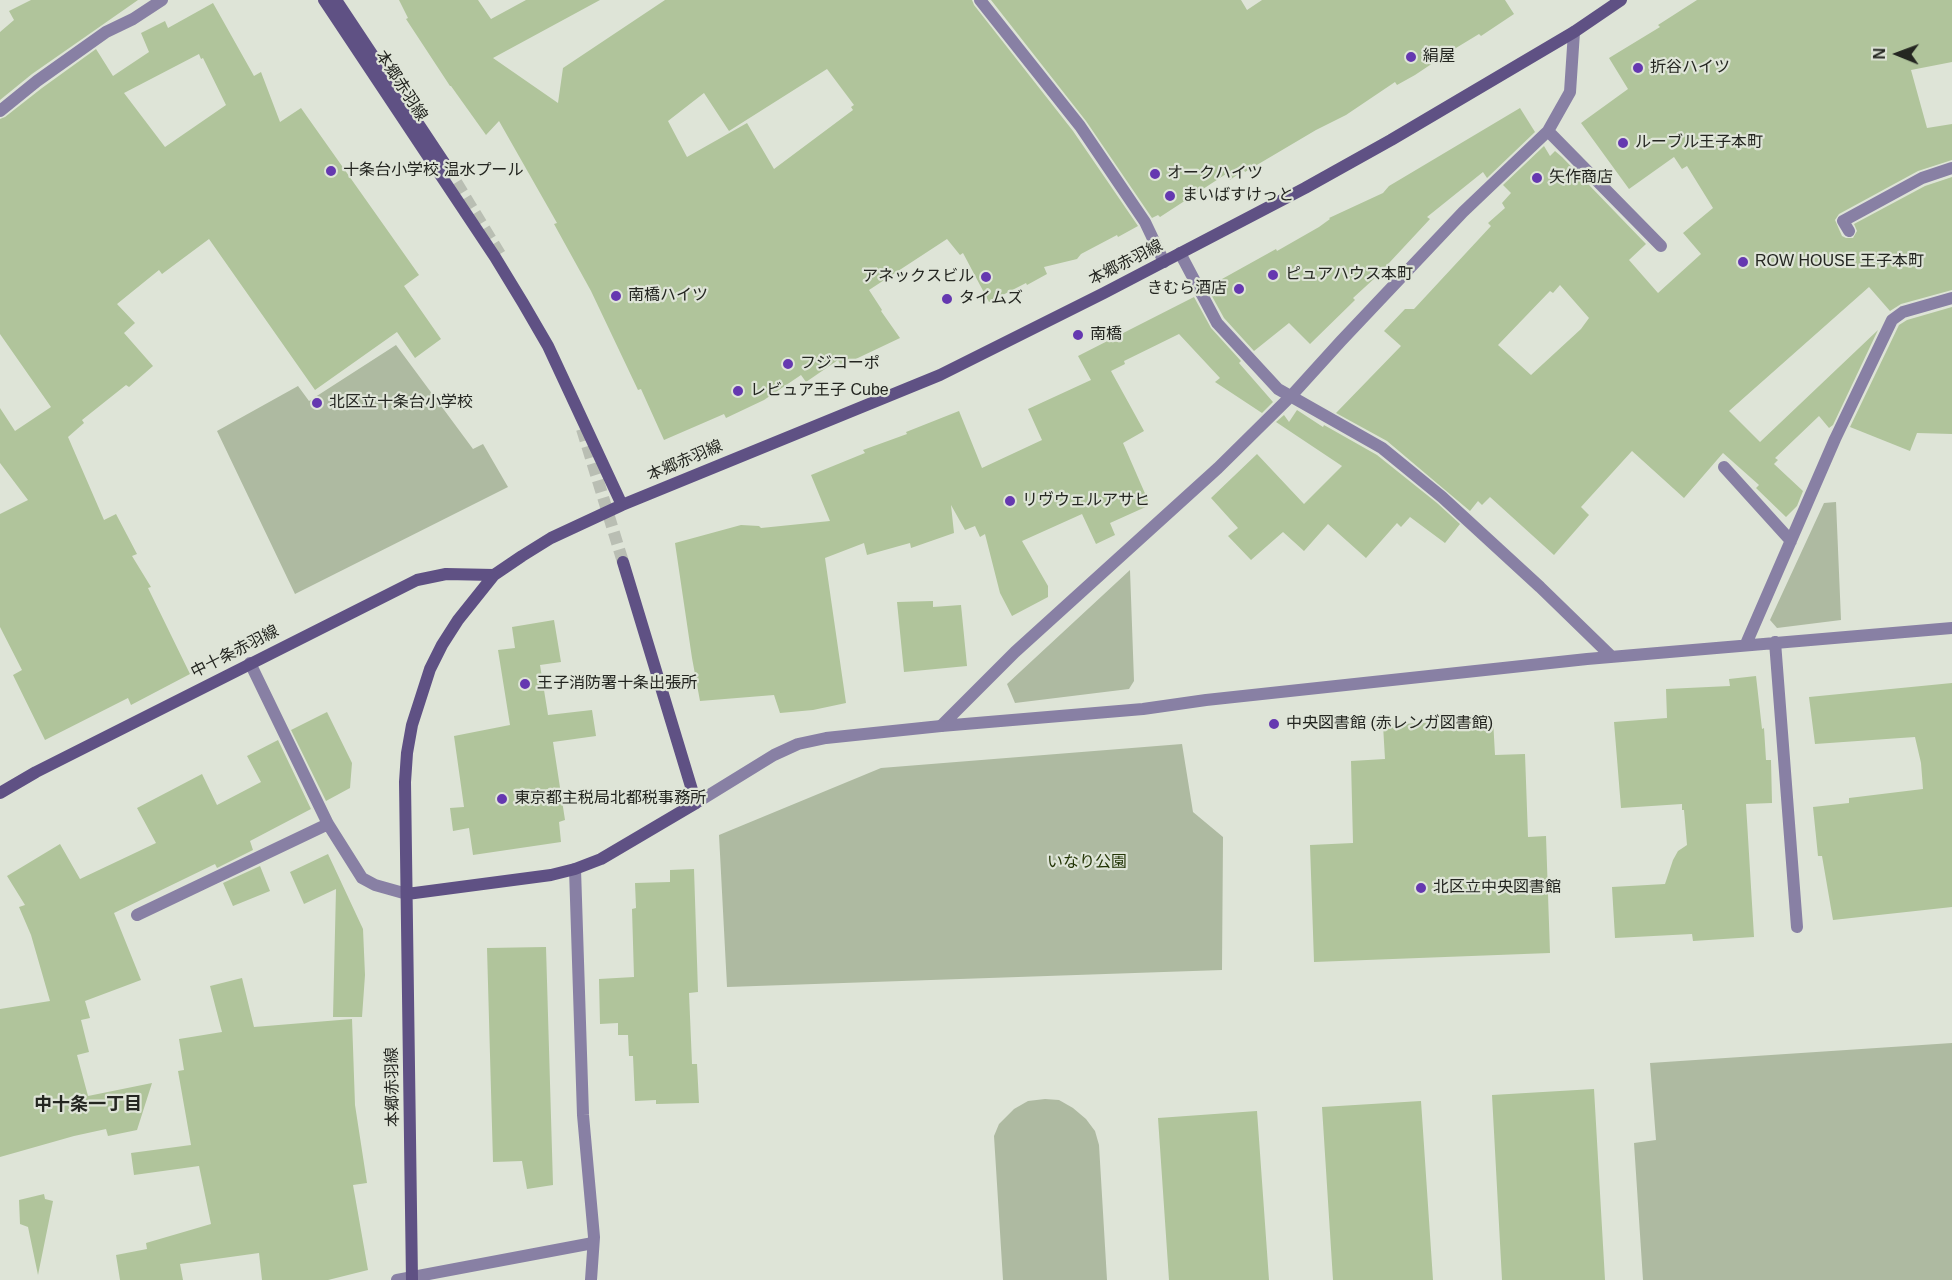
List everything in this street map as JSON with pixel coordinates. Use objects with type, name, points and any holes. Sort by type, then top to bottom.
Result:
[{"type":"main road","name":"本郷赤羽線","points":[[324,0],[443,171]]},
{"type":"main road","name":"本郷赤羽線","points":[[336,0],[443,171],[548,346],[622,505]]},
{"type":"main road","name":"本郷赤羽線","points":[[412,1278],[405,782],[412,725],[430,669],[442,645],[464,613],[495,575],[551,538],[622,505],[940,375],[1180,254],[1382,145],[1574,32],[1621,0]]},
{"type":"main road","points":[[406,894],[540,877],[575,869],[601,859],[696,803],[623,562]]},
{"type":"main road","name":"中十条赤羽線","points":[[0,793],[36,772],[417,580],[447,574],[495,575]]},
{"type":"street","points":[[0,111],[37,81],[106,32],[133,19],[162,0]]},
{"type":"street","points":[[980,0],[1080,126],[1145,222],[1164,262]]},
{"type":"street","points":[[941,726],[1015,652],[1218,468],[1293,396],[1341,341],[1463,212],[1548,131],[1570,92],[1574,32]]},
{"type":"street","points":[[1548,131],[1661,246]]},
{"type":"street","points":[[1849,231],[1843,221],[1922,178],[1952,168]]},
{"type":"street","points":[[1180,254],[1216,323],[1278,389],[1382,448],[1442,497],[1612,657]]},
{"type":"street","points":[[1746,644],[1835,439],[1892,320],[1903,312],[1952,298]]},
{"type":"street","points":[[1724,467],[1791,541]]},
{"type":"street","points":[[696,803],[774,754],[798,744],[825,738],[1134,710],[1206,699],[1612,657],[1952,627]]},
{"type":"street","points":[[1775,642],[1797,927]]},
{"type":"street","points":[[250,663],[328,824],[362,878],[375,885],[406,894]]},
{"type":"street","points":[[137,915],[328,824]]},
{"type":"street","points":[[575,869],[583,1115],[594,1243],[591,1280]]},
{"type":"street","points":[[397,1280],[594,1243]]},
{"type":"green space","points":[[396,345],[473,449],[483,444],[508,487],[295,594],[217,431],[298,386],[309,401]]},
{"type":"green space","points":[[1836,502],[1841,620],[1777,628],[1770,620],[1824,503]]},
{"type":"green space","points":[[1130,570],[1134,681],[1129,689],[1015,703],[1007,684]]},
{"type":"green space","name":"いなり公園","points":[[1182,744],[1193,812],[1223,837],[1222,970],[727,987],[719,835],[881,768]]},
{"type":"green space","points":[[1952,1043],[1952,1280],[1643,1280],[1634,1143],[1656,1140],[1650,1063]]},
{"type":"green space","points":[[1059,1100],[1073,1108],[1095,1131],[1099,1145],[1107,1280],[1003,1280],[994,1136],[999,1124],[1014,1109],[1028,1101]]},
{"type":"building","points":[[31,0],[138,0],[32,74],[0,100],[0,32],[14,20],[9,11]]},
{"type":"building","points":[[399,0],[478,0],[491,19],[526,0],[600,0],[493,58],[558,103],[563,68],[665,0],[972,0],[1073,131],[1138,226],[1081,254],[1077,259],[1044,267],[1047,274],[989,302],[963,253],[960,255],[947,239],[869,290],[900,338],[841,366],[838,360],[806,382],[801,375],[764,400],[726,418],[724,414],[664,440],[641,389],[638,390],[591,291],[554,224],[557,223],[499,121],[486,135],[450,86],[406,19],[408,18]],"holes":[[[827,69],[854,105],[851,107],[853,110],[774,169],[747,123],[687,157],[668,121],[704,93],[729,131]]]},
{"type":"building","points":[[991,0],[1241,0],[1247,10],[1262,0],[1505,0],[1514,14],[1415,75],[1397,85],[1395,82],[1346,115],[1245,172],[1244,170],[1230,180],[1226,174],[1160,217],[1158,215],[1152,218],[1086,121]]},
{"type":"building","points":[[1697,0],[1952,0],[1952,62],[1911,70],[1927,128],[1952,124],[1952,160],[1918,171],[1839,214],[1835,220],[1842,236],[1853,238],[1857,231],[1854,224],[1925,186],[1952,177],[1952,290],[1901,304],[1890,311],[1869,287],[1729,411],[1760,442],[1878,330],[1833,425],[1829,428],[1819,416],[1775,458],[1778,460],[1774,464],[1803,491],[1797,506],[1786,517],[1756,488],[1759,485],[1723,453],[1684,498],[1632,451],[1581,507],[1589,515],[1554,555],[1490,497],[1482,505],[1478,501],[1470,511],[1387,441],[1336,413],[1401,346],[1384,331],[1405,309],[1414,309],[1491,226],[1488,223],[1505,208],[1502,203],[1511,193],[1503,185],[1544,146],[1550,156],[1555,151],[1562,157],[1646,244],[1629,260],[1658,293],[1701,254],[1683,233],[1713,208],[1687,166],[1682,169],[1674,157],[1629,189],[1581,123],[1628,89],[1609,58],[1660,27],[1658,25]],"holes":[[[1560,285],[1589,318],[1581,329],[1531,375],[1498,345],[1550,291],[1553,293]]]},
{"type":"building","points":[[213,3],[254,76],[261,72],[280,122],[301,108],[419,275],[404,286],[441,339],[415,358],[397,332],[315,390],[209,239],[162,274],[159,270],[117,304],[135,323],[124,333],[153,366],[129,387],[126,385],[82,420],[84,423],[68,437],[104,520],[116,514],[137,554],[132,556],[151,587],[148,588],[190,674],[131,705],[128,698],[45,740],[13,675],[22,670],[0,627],[0,514],[28,500],[0,463],[0,408],[15,431],[51,407],[0,334],[0,119],[96,49],[113,76],[149,52],[141,33],[165,21],[168,28]],"holes":[[[199,54],[201,59],[203,58],[226,105],[165,147],[124,93]]]},
{"type":"building","points":[[1520,108],[1535,132],[1487,178],[1483,172],[1427,217],[1430,219],[1376,277],[1353,298],[1355,300],[1310,344],[1289,323],[1254,351],[1224,318],[1208,289],[1215,285],[1213,284],[1276,249],[1277,251],[1319,227],[1329,218],[1383,193],[1389,186]]},
{"type":"building","points":[[1194,297],[1211,328],[1241,361],[1239,363],[1273,402],[1262,413],[1215,382],[1220,378],[1179,334],[1124,361],[1125,364],[1111,371],[1144,431],[1123,443],[1150,505],[1110,523],[1115,535],[1096,544],[1082,514],[1022,541],[1048,586],[1048,597],[1012,616],[1000,593],[985,534],[980,537],[975,526],[965,530],[951,505],[954,533],[911,548],[910,543],[867,555],[864,543],[825,558],[846,703],[813,710],[780,713],[774,695],[700,701],[675,543],[741,525],[761,528],[830,521],[811,475],[865,453],[863,450],[959,411],[982,468],[1042,440],[1028,409],[1091,380],[1078,356]]},
{"type":"building","points":[[1952,307],[1952,434],[1917,433],[1910,451],[1850,427],[1899,325],[1907,320]]},
{"type":"building","points":[[1297,410],[1323,427],[1324,425],[1377,455],[1437,503],[1460,524],[1445,543],[1410,517],[1401,527],[1397,523],[1366,558],[1328,524],[1304,551],[1283,532],[1251,560],[1228,536],[1238,528],[1211,498],[1257,454],[1304,504],[1342,466],[1276,422],[1284,415],[1289,422]]},
{"type":"building","points":[[933,601],[933,607],[961,605],[967,666],[904,672],[897,602]]},
{"type":"building","points":[[554,620],[561,662],[540,665],[548,715],[592,710],[596,736],[553,742],[565,820],[559,822],[561,842],[473,855],[469,828],[453,831],[450,808],[464,807],[454,736],[510,725],[498,650],[515,648],[512,627]]},
{"type":"building","points":[[1756,676],[1766,760],[1771,760],[1772,803],[1746,804],[1754,937],[1693,941],[1692,934],[1615,938],[1612,887],[1665,884],[1678,851],[1687,845],[1682,804],[1621,808],[1614,722],[1667,718],[1666,689],[1730,686],[1729,679]]},
{"type":"building","points":[[1952,683],[1952,907],[1833,920],[1822,856],[1818,856],[1813,807],[1849,803],[1849,798],[1923,789],[1921,763],[1915,737],[1815,744],[1809,697]]},
{"type":"building","points":[[327,712],[352,763],[350,788],[326,801],[291,730]]},
{"type":"building","points":[[1493,719],[1495,755],[1525,754],[1528,837],[1546,836],[1550,953],[1314,962],[1310,845],[1353,843],[1351,761],[1385,759],[1383,725]]},
{"type":"building","points":[[278,740],[311,809],[250,841],[253,850],[217,868],[215,864],[114,913],[141,980],[85,1001],[90,1018],[81,1020],[89,1052],[77,1055],[88,1096],[152,1083],[137,1130],[108,1136],[106,1129],[0,1157],[0,1009],[50,1001],[31,935],[19,907],[25,905],[7,876],[60,844],[80,879],[156,843],[137,808],[202,774],[217,805],[261,782],[247,756]]},
{"type":"building","points":[[328,854],[363,929],[365,975],[362,1017],[333,1017],[336,889],[304,904],[290,872]]},
{"type":"building","points":[[260,866],[270,891],[233,906],[223,883]]},
{"type":"building","points":[[694,869],[698,992],[689,993],[692,1064],[697,1064],[699,1103],[656,1104],[656,1100],[635,1101],[633,1056],[629,1056],[628,1035],[618,1035],[618,1023],[600,1024],[599,979],[634,977],[632,909],[636,908],[635,883],[670,882],[670,870]]},
{"type":"building","points":[[546,947],[553,1185],[527,1189],[522,1161],[493,1162],[487,948]]},
{"type":"building","points":[[242,978],[254,1027],[352,1019],[355,1105],[367,1183],[353,1185],[368,1270],[328,1280],[262,1280],[259,1253],[180,1264],[183,1280],[120,1280],[116,1255],[147,1249],[146,1243],[211,1224],[199,1166],[134,1175],[131,1153],[191,1145],[178,1071],[184,1070],[179,1039],[222,1032],[210,986]]},
{"type":"building","points":[[1594,1089],[1605,1280],[1502,1280],[1492,1095]]},
{"type":"building","points":[[1421,1101],[1433,1280],[1333,1280],[1322,1107]]},
{"type":"building","points":[[1257,1111],[1269,1280],[1169,1280],[1158,1118]]},
{"type":"building","points":[[44,1194],[45,1199],[53,1201],[38,1275],[28,1227],[20,1224],[19,1200]]},
{"type":"tunnel","points":[[447,167],[501,256]]},
{"type":"tunnel","points":[[582,429],[623,562]]},
{"type":"place","name":"絹屋","points":[[1411,57]]},
{"type":"place","name":"折谷ハイツ","points":[[1638,68]]},
{"type":"place","name":"ルーブル王子本町","points":[[1623,143]]},
{"type":"place","name":"十条台小学校 温水プール","points":[[331,171]]},
{"type":"place","name":"オークハイツ","points":[[1155,174]]},
{"type":"place","name":"矢作商店","points":[[1537,178]]},
{"type":"place","name":"まいばすけっと","points":[[1170,196]]},
{"type":"place","name":"ROW HOUSE 王子本町","points":[[1743,262]]},
{"type":"place","name":"ピュアハウス本町","points":[[1273,275]]},
{"type":"place","name":"アネックスビル","points":[[986,277]]},
{"type":"place","name":"きむら酒店","points":[[1239,289]]},
{"type":"place","name":"南橋ハイツ","points":[[616,296]]},
{"type":"place","name":"タイムズ","points":[[947,299]]},
{"type":"place","name":"南橋","points":[[1078,335]]},
{"type":"place","name":"フジコーポ","points":[[788,364]]},
{"type":"place","name":"レビュア王子 Cube","points":[[738,391]]},
{"type":"place","name":"北区立十条台小学校","points":[[317,403]]},
{"type":"place","name":"リヴウェルアサヒ","points":[[1010,501]]},
{"type":"place","name":"王子消防署十条出張所","points":[[525,684]]},
{"type":"place","name":"中央図書館 (赤レンガ図書館)","points":[[1274,724]]},
{"type":"place","name":"東京都主税局北都税事務所","points":[[502,799]]},
{"type":"place","name":"北区立中央図書館","points":[[1421,888]]},
{"type":"district","name":"中十条一丁目","points":[[88,1105]]}]
